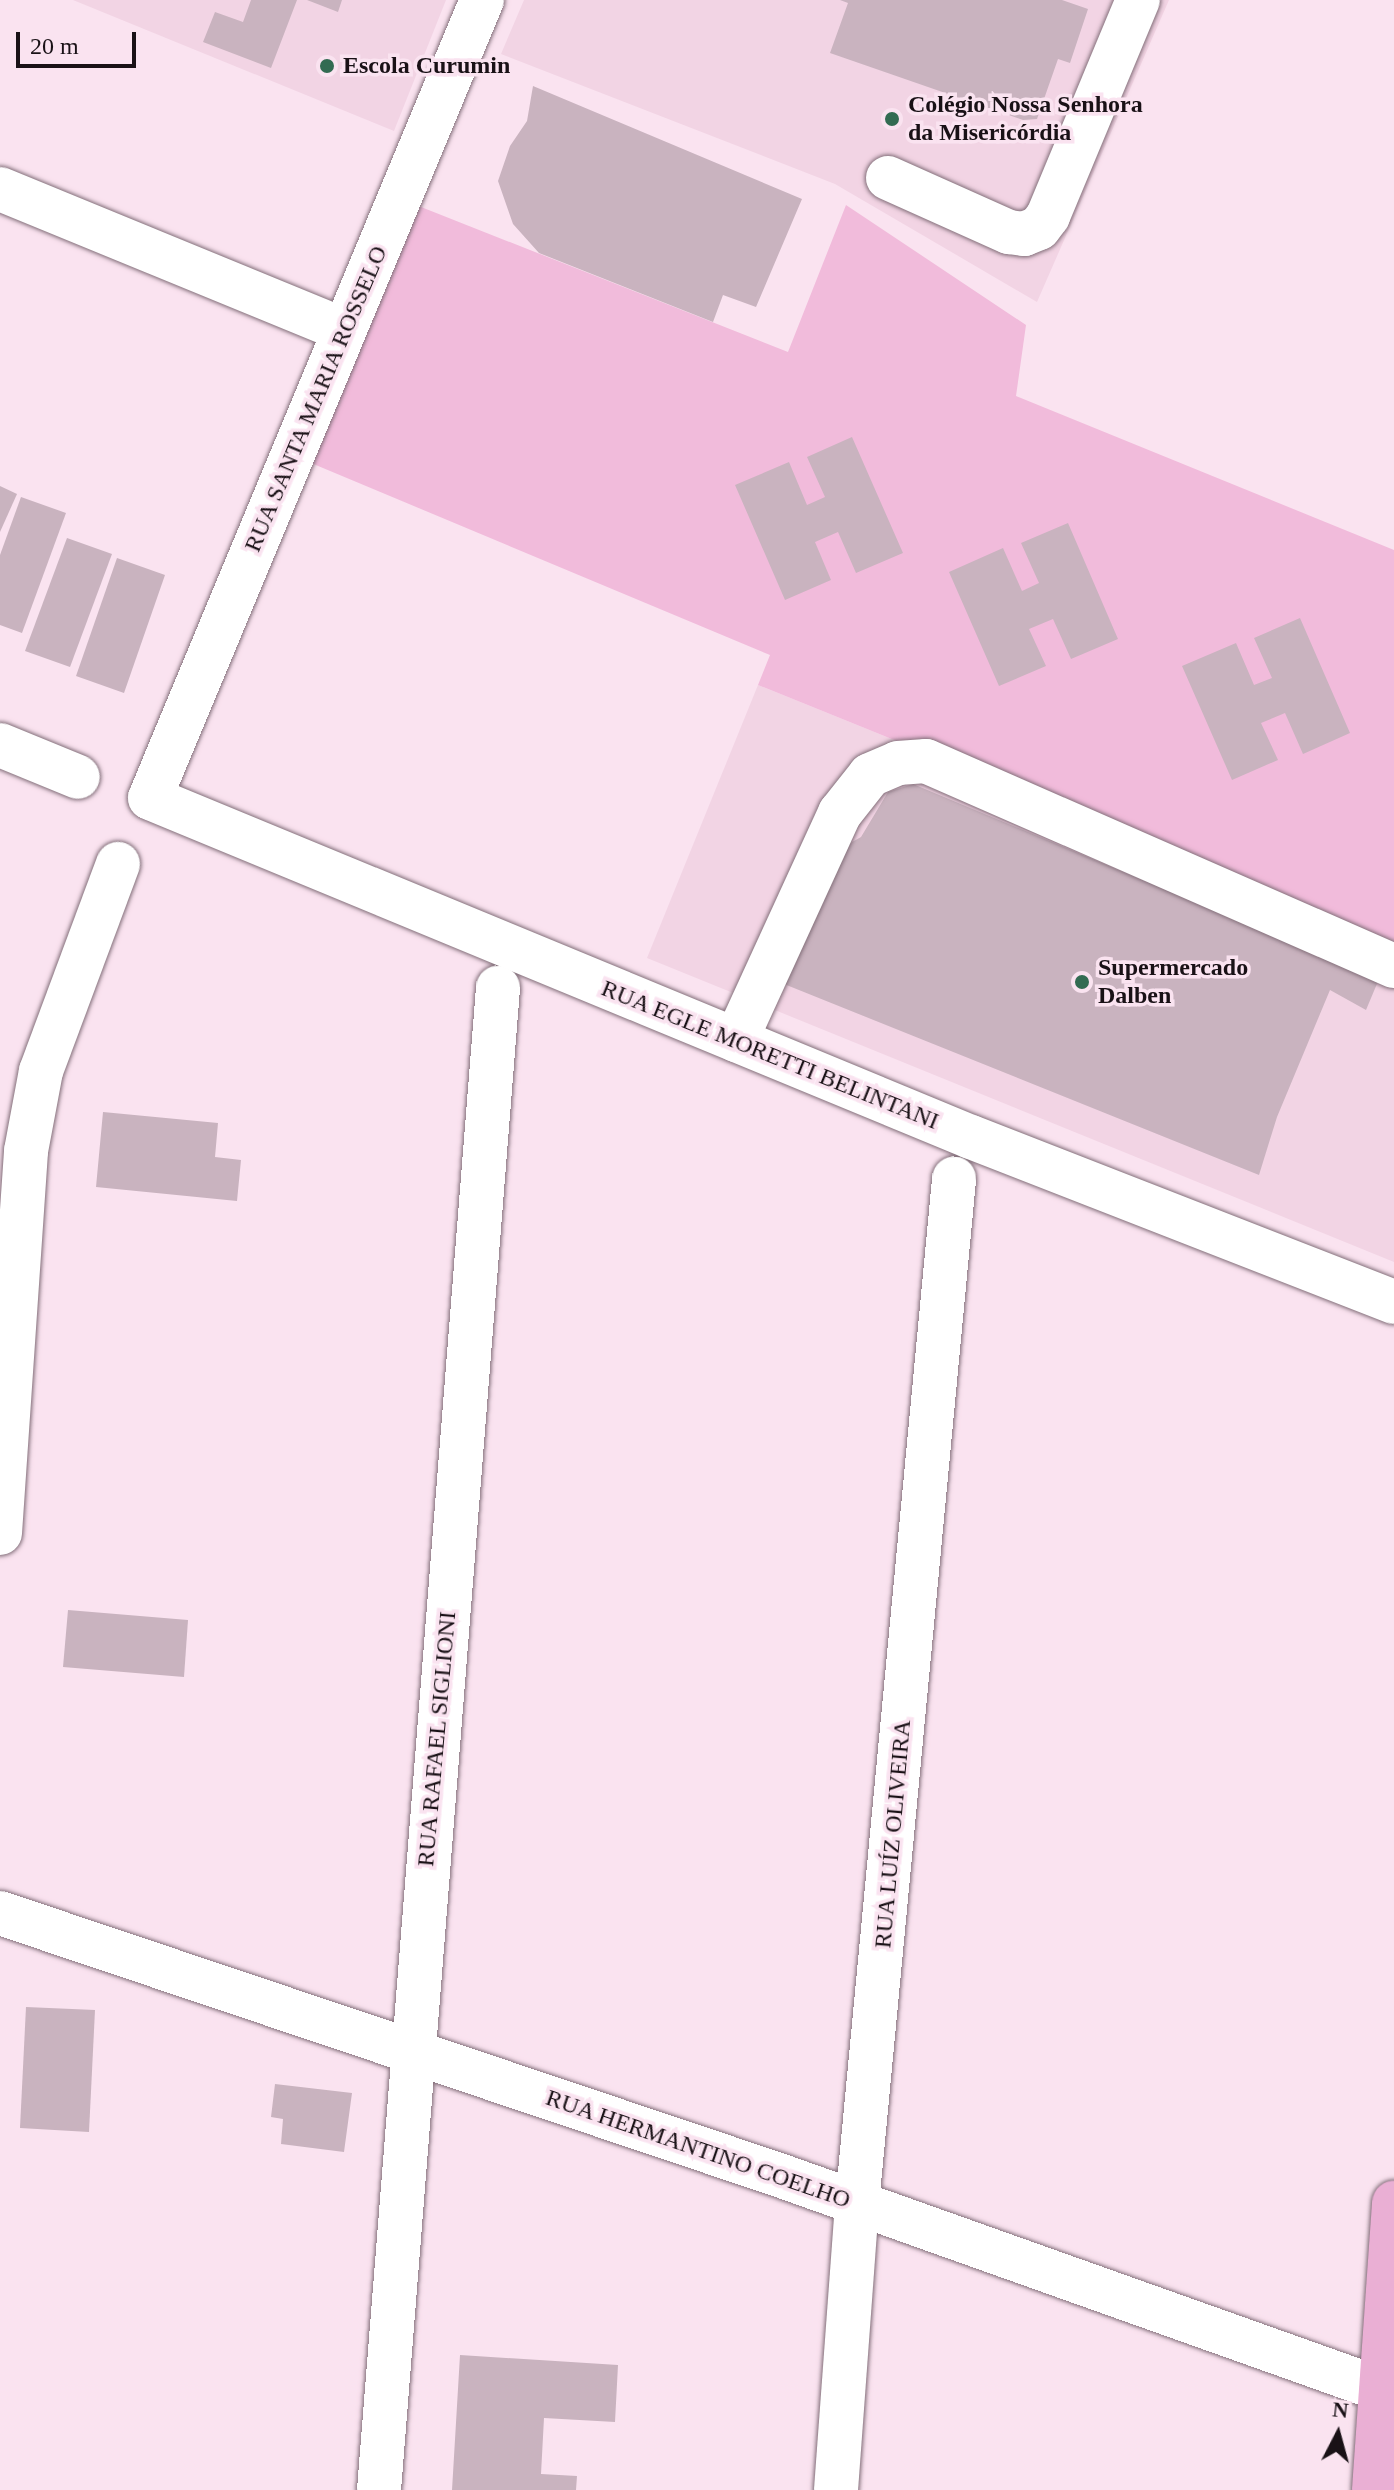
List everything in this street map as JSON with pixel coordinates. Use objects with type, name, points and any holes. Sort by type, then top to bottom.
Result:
[{"type":"main road","points":[[1374,2490],[1387,2390],[1394,2203]]},
{"type":"street","name":"RUA SANTA MARIA ROSSELO","points":[[150,798],[482,0]]},
{"type":"street","points":[[888,178],[1009,232],[1024,234],[1039,228],[1048,216],[1138,0]]},
{"type":"street","points":[[0,189],[344,330]]},
{"type":"street","points":[[0,745],[78,777]]},
{"type":"street","points":[[736,1040],[840,813],[870,775],[898,763],[926,761],[1394,966]]},
{"type":"street","name":"RUA EGLE MORETTI BELINTANI","points":[[150,798],[971,1137],[1394,1302]]},
{"type":"street","points":[[0,1533],[26,1151],[41,1071],[118,864]]},
{"type":"street","name":"RUA RAFAEL SIGLIONI","points":[[379,2490],[498,988]]},
{"type":"street","name":"RUA LUÍZ OLIVEIRA","points":[[836,2490],[857,2204],[954,1179]]},
{"type":"street","name":"RUA HERMANTINO COELHO","points":[[0,1913],[857,2204],[1387,2390]]},
{"type":"shaded area","name":"Escola Curumin","points":[[73,0],[446,0],[394,131]]},
{"type":"shaded area","name":"Colégio Nossa Senhora da Misericórdia","points":[[524,0],[1169,0],[1037,302],[835,184],[501,54]]},
{"type":"shaded area","points":[[416,205],[788,352],[846,205],[1026,325],[1016,396],[1394,550],[1394,942],[758,685],[770,655],[311,463]]},
{"type":"shaded area","points":[[758,685],[1394,942],[1394,1262],[647,958]]},
{"type":"building","points":[[251,0],[297,0],[271,68],[203,42],[215,12],[243,22]]},
{"type":"building","points":[[307,0],[342,0],[338,12]]},
{"type":"building","points":[[840,0],[1062,0],[1088,9],[1070,63],[1058,59],[1037,119],[1023,120],[830,53],[848,3]]},
{"type":"building","points":[[533,86],[802,199],[756,307],[723,295],[713,322],[539,253],[513,224],[498,181],[510,146],[527,121]]},
{"type":"building","points":[[852,437],[903,553],[856,573],[838,532],[815,542],[831,580],[785,600],[735,485],[789,462],[807,505],[825,497],[807,457]]},
{"type":"building","points":[[0,486],[17,494],[0,532]]},
{"type":"building","points":[[21,497],[66,513],[22,633],[0,625],[0,555]]},
{"type":"building","points":[[1068,523],[1118,639],[1071,659],[1053,619],[1029,629],[1046,666],[999,686],[949,572],[1003,548],[1022,591],[1039,583],[1021,543]]},
{"type":"building","points":[[67,538],[112,554],[70,667],[25,651]]},
{"type":"building","points":[[117,558],[165,575],[124,693],[76,676]]},
{"type":"building","points":[[1300,618],[1350,733],[1303,754],[1285,713],[1261,723],[1278,760],[1232,780],[1182,666],[1236,643],[1254,685],[1272,678],[1254,638]]},
{"type":"building","name":"Supermercado Dalben","points":[[913,784],[1379,979],[1366,1010],[1330,990],[1277,1117],[1259,1175],[784,984],[831,854],[861,837],[888,792]]},
{"type":"building","points":[[103,1112],[218,1123],[215,1157],[241,1160],[237,1201],[96,1187]]},
{"type":"building","points":[[68,1610],[188,1620],[184,1677],[63,1667]]},
{"type":"building","points":[[26,2007],[95,2010],[89,2132],[20,2128]]},
{"type":"building","points":[[275,2084],[352,2093],[344,2152],[281,2144],[283,2119],[271,2117]]},
{"type":"building","points":[[460,2355],[618,2365],[615,2422],[544,2418],[541,2474],[577,2476],[576,2490],[452,2490]]},
{"type":"place","name":"Escola Curumin","points":[[327,66]]},
{"type":"place","name":"Colégio Nossa Senhora da Misericórdia","points":[[892,119]]},
{"type":"place","name":"Supermercado Dalben","points":[[1082,982]]}]
